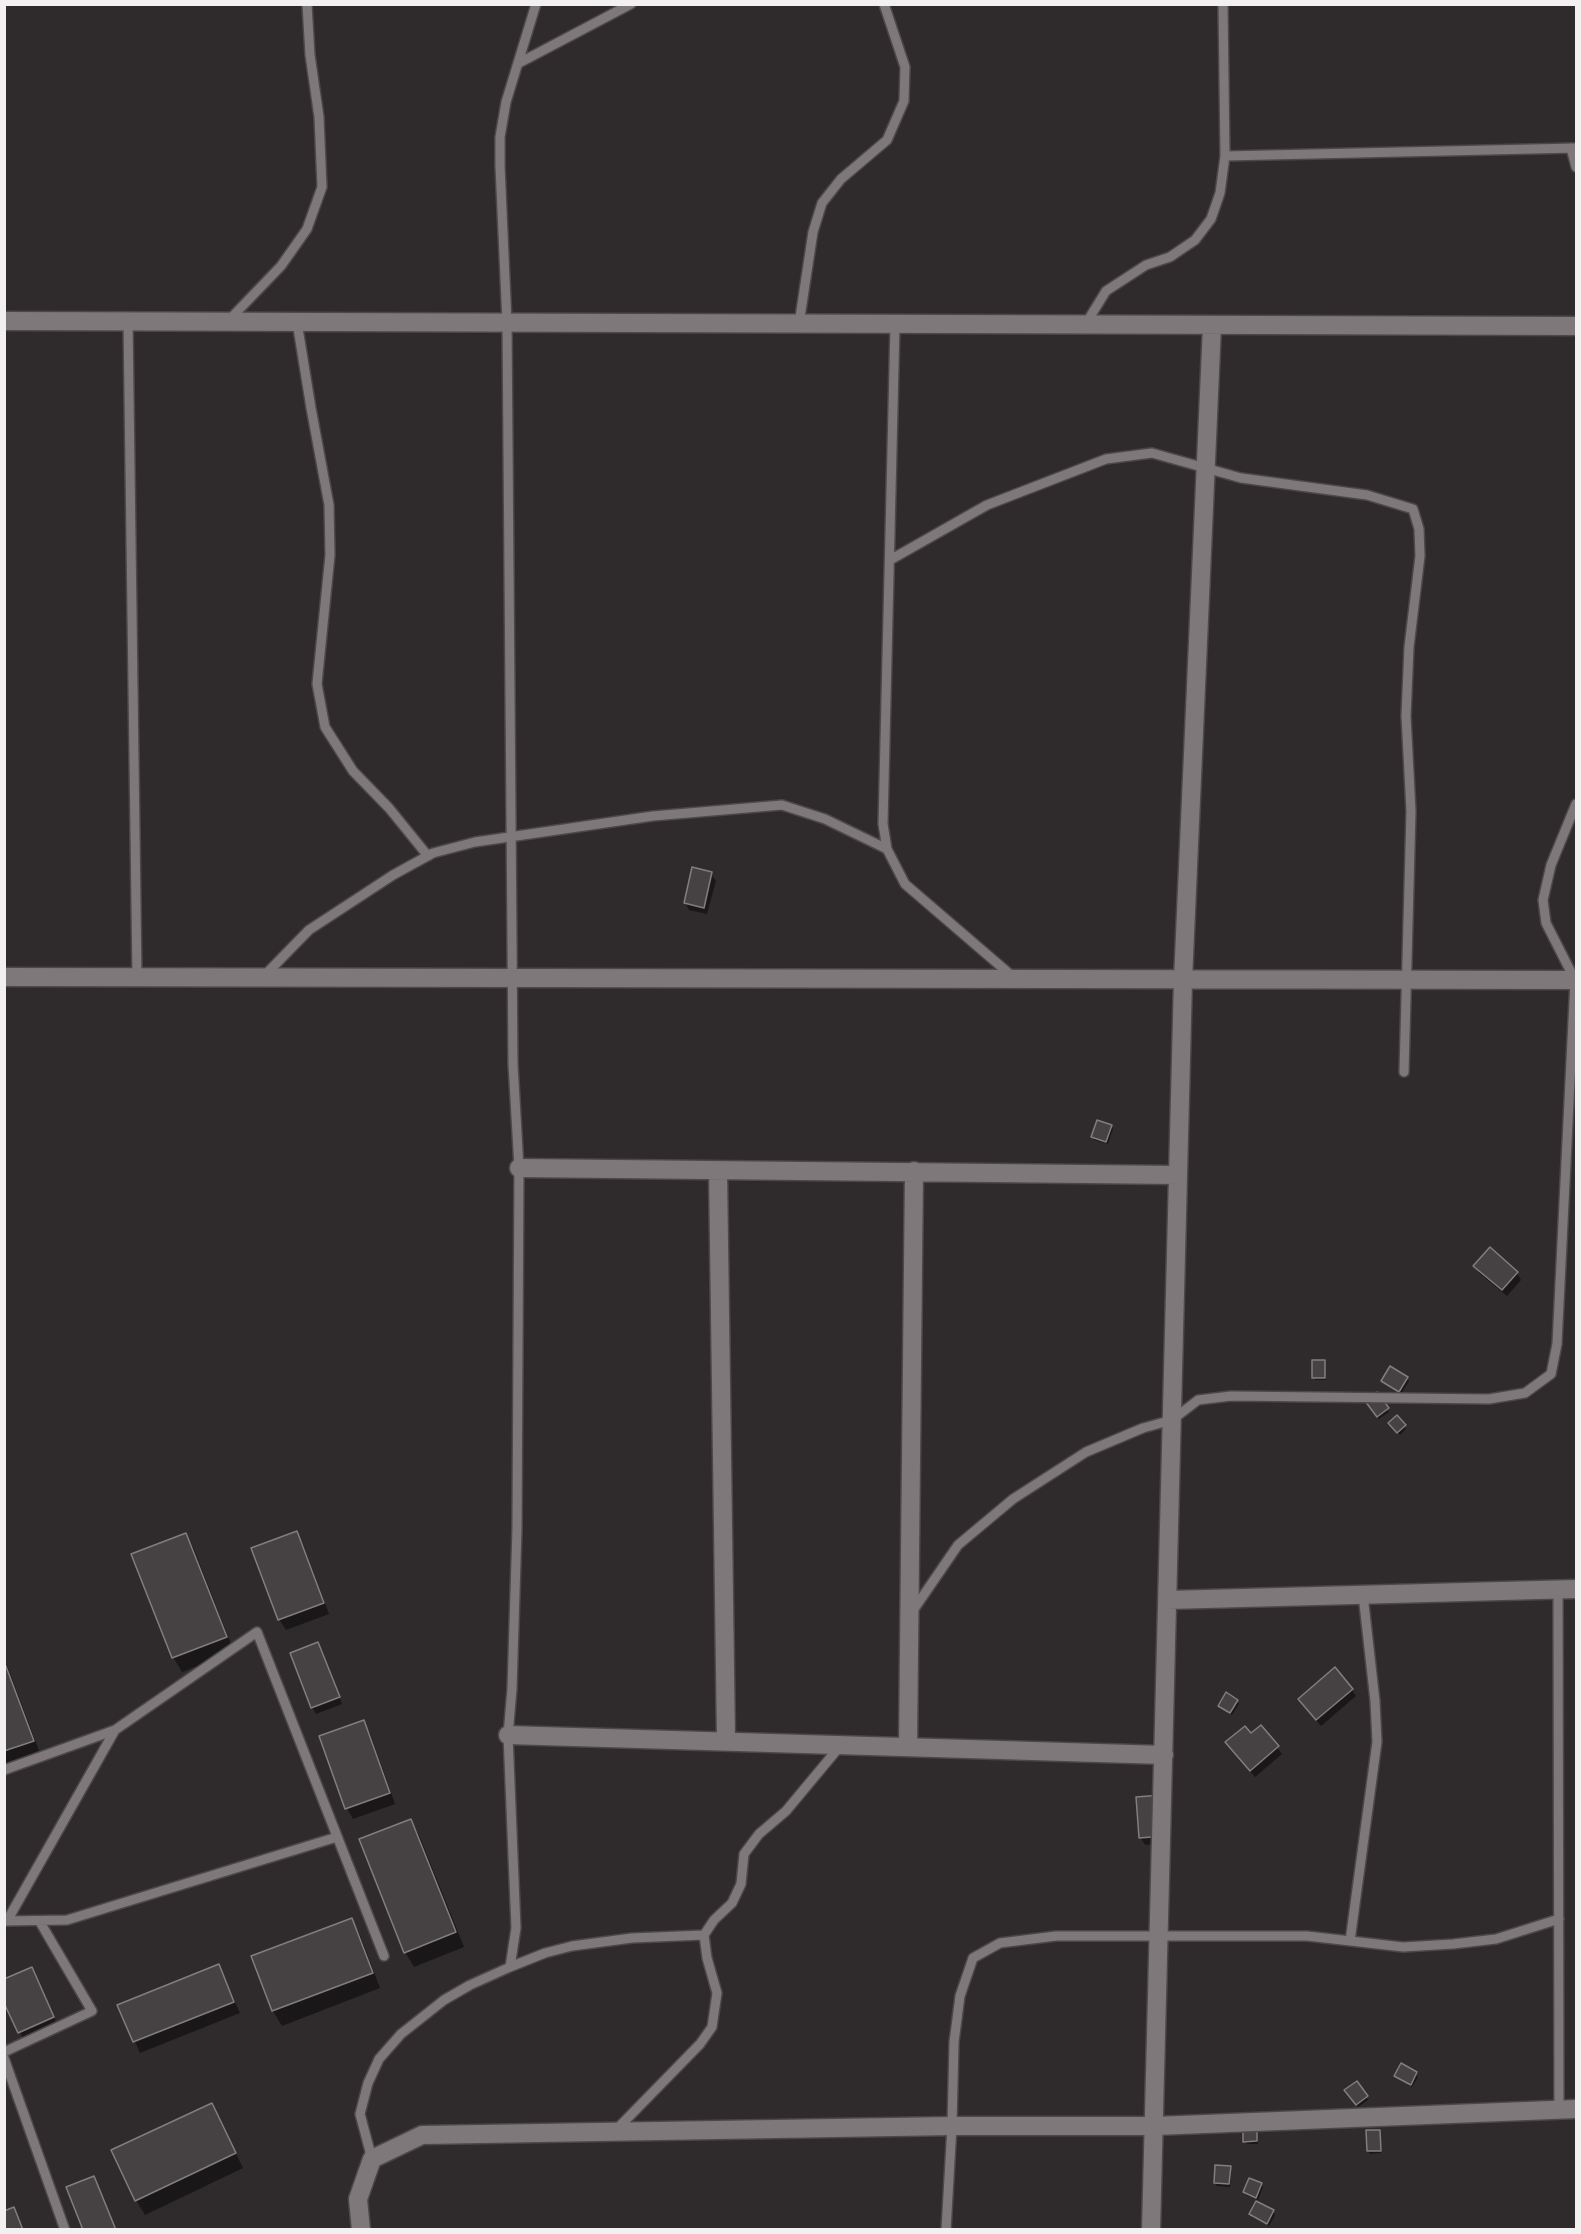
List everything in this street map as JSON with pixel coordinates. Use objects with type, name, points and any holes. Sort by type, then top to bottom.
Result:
[{"type":"street","points":[[4,321],[1576,326]]},
{"type":"street","points":[[1151,2229],[1183,980],[1212,326]]},
{"type":"street","points":[[4,977],[1576,980]]},
{"type":"street","points":[[519,1168],[1178,1175]]},
{"type":"street","points":[[718,1171],[726,1740]]},
{"type":"street","points":[[909,1747],[914,1171]]},
{"type":"street","points":[[1168,1600],[1567,1590]]},
{"type":"street","points":[[508,1735],[1164,1755]]},
{"type":"street","points":[[360,2229],[358,2199],[372,2159],[422,2135],[952,2126],[1155,2126],[1568,2109]]},
{"type":"lane","points":[[227,322],[281,266],[307,229],[322,187],[319,117],[310,55],[307,4]]},
{"type":"lane","points":[[510,1967],[516,1928],[508,1735],[512,1689],[517,1529],[519,1168],[513,1064],[507,323],[500,137],[506,102],[536,4]]},
{"type":"lane","points":[[519,63],[631,4]]},
{"type":"lane","points":[[799,324],[813,232],[822,204],[841,179],[887,140],[904,101],[905,67],[884,4]]},
{"type":"lane","points":[[1085,325],[1106,291],[1146,265],[1170,257],[1195,240],[1211,219],[1220,193],[1225,156],[1223,4]]},
{"type":"lane","points":[[1225,156],[1574,148],[1576,166]]},
{"type":"lane","points":[[128,322],[137,977]]},
{"type":"lane","points":[[297,322],[330,505],[330,555],[317,684],[325,727],[353,771],[390,808],[428,856]]},
{"type":"lane","points":[[895,325],[883,824],[886,849],[905,884],[1016,979]]},
{"type":"lane","points":[[890,560],[987,504],[1106,459],[1152,453],[1241,478],[1367,495],[1413,509],[1419,529],[1420,556],[1409,647],[1406,716],[1411,811],[1404,1072]]},
{"type":"lane","points":[[909,1615],[958,1545],[1013,1499],[1086,1452],[1143,1428],[1172,1420],[1198,1400],[1231,1396],[1489,1399],[1525,1393],[1551,1374],[1557,1344],[1571,1165],[1576,980],[1546,923],[1543,900],[1551,865],[1576,804]]},
{"type":"lane","points":[[262,977],[309,930],[393,874],[428,856],[475,842],[653,816],[782,805],[825,819],[886,849]]},
{"type":"lane","points":[[1567,1590],[1558,1919],[1568,2109]]},
{"type":"lane","points":[[1350,1941],[1377,1742],[1375,1701],[1363,1595]]},
{"type":"lane","points":[[4,1770],[115,1730],[256,1632],[384,1956]]},
{"type":"lane","points":[[115,1730],[6,1921],[67,1920],[337,1838]]},
{"type":"lane","points":[[614,2132],[700,2044],[712,2027],[717,1993],[707,1958],[704,1935],[714,1920],[732,1903],[741,1884],[744,1854],[759,1834],[786,1811],[841,1745]]},
{"type":"lane","points":[[946,2229],[954,2042],[960,1996],[973,1958],[1000,1943],[1056,1936],[1307,1936],[1403,1947],[1496,1939],[1558,1919]]},
{"type":"lane","points":[[4,2052],[92,2011],[40,1922]]},
{"type":"lane","points":[[372,2159],[360,2114],[368,2083],[379,2060],[400,2034],[444,2000],[470,1985],[545,1953],[599,1941],[704,1935]]},
{"type":"lane","points":[[4,2058],[65,2229]]},
{"type":"building","points":[[692,867],[712,872],[704,908],[684,903]]},
{"type":"building","points":[[1097,1120],[1112,1125],[1106,1142],[1091,1137]]},
{"type":"building","points":[[1490,1247],[1518,1272],[1502,1290],[1473,1266]]},
{"type":"building","points":[[1312,1360],[1325,1360],[1325,1378],[1312,1378]]},
{"type":"building","points":[[1390,1366],[1408,1377],[1399,1392],[1381,1381]]},
{"type":"building","points":[[1377,1392],[1389,1408],[1377,1417],[1365,1401]]},
{"type":"building","points":[[1397,1415],[1406,1425],[1397,1433],[1388,1423]]},
{"type":"building","points":[[297,1531],[324,1603],[278,1620],[251,1548]]},
{"type":"building","points":[[186,1533],[227,1637],[172,1658],[131,1554]]},
{"type":"building","points":[[318,1642],[340,1697],[311,1708],[290,1653]]},
{"type":"building","points":[[4,1661],[34,1741],[4,1751]]},
{"type":"building","points":[[1335,1667],[1353,1689],[1316,1720],[1298,1699]]},
{"type":"building","points":[[1226,1692],[1238,1700],[1230,1713],[1218,1706]]},
{"type":"building","points":[[364,1720],[390,1793],[345,1809],[319,1736]]},
{"type":"building","points":[[1261,1725],[1279,1746],[1250,1771],[1225,1742],[1245,1726],[1251,1733]]},
{"type":"building","points":[[1162,1795],[1166,1836],[1139,1838],[1136,1797]]},
{"type":"building","points":[[411,1819],[456,1932],[404,1953],[359,1839]]},
{"type":"building","points":[[352,1918],[373,1973],[272,2011],[251,1956]]},
{"type":"building","points":[[219,1964],[234,2002],[133,2042],[117,2005]]},
{"type":"building","points":[[32,1967],[54,2017],[18,2033],[4,2003],[4,1979]]},
{"type":"building","points":[[1401,2063],[1417,2072],[1411,2085],[1394,2076]]},
{"type":"building","points":[[1357,2081],[1368,2096],[1356,2105],[1344,2090]]},
{"type":"building","points":[[212,2103],[236,2153],[135,2201],[111,2150]]},
{"type":"building","points":[[1243,2125],[1257,2125],[1257,2141],[1243,2142]]},
{"type":"building","points":[[1366,2130],[1380,2130],[1381,2151],[1367,2151]]},
{"type":"building","points":[[1215,2165],[1231,2166],[1229,2184],[1214,2183]]},
{"type":"building","points":[[94,2176],[116,2230],[83,2230],[66,2187]]},
{"type":"building","points":[[1249,2178],[1262,2183],[1256,2198],[1243,2192]]},
{"type":"building","points":[[1256,2201],[1274,2210],[1267,2224],[1249,2214]]},
{"type":"building","points":[[14,2207],[23,2230],[4,2230],[4,2211]]}]
